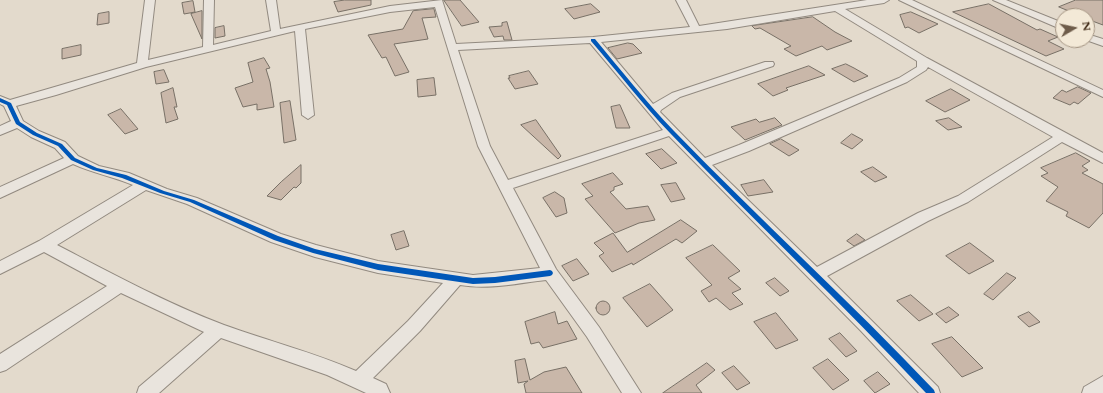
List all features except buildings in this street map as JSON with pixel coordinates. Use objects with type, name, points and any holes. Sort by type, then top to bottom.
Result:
[{"type":"street","points":[[142,65],[150,0]]},
{"type":"street","points":[[208,49],[209,0]]},
{"type":"street","points":[[270,0],[276,33]]},
{"type":"street","points":[[681,0],[696,29]]},
{"type":"street","points":[[830,0],[840,9],[923,60],[1103,159]]},
{"type":"street","points":[[452,47],[593,40],[728,26],[840,9],[884,0]]},
{"type":"street","points":[[904,0],[1103,94]]},
{"type":"street","points":[[998,0],[1055,24]]},
{"type":"street","points":[[550,273],[495,280],[456,279],[378,267],[314,251],[276,238],[192,201],[162,192],[124,176],[95,169],[73,159],[60,145],[35,134],[18,123],[5,102],[142,65],[300,27],[390,9],[438,2],[484,146],[550,273],[593,332],[632,393]]},
{"type":"street","points":[[300,27],[308,115]]},
{"type":"street","points":[[593,40],[671,131],[747,208],[817,274],[931,393]]},
{"type":"street","points":[[703,163],[744,148],[903,80],[922,68],[923,60]]},
{"type":"street","points":[[654,112],[656,107],[676,95],[769,64]]},
{"type":"street","points":[[0,130],[18,123]]},
{"type":"street","points":[[504,186],[671,131]]},
{"type":"street","points":[[817,274],[923,217],[964,199],[1063,136]]},
{"type":"street","points":[[0,193],[73,159]]},
{"type":"street","points":[[0,268],[44,245],[146,184]]},
{"type":"street","points":[[44,245],[121,285],[218,330],[332,369],[379,390],[381,393]]},
{"type":"street","points":[[358,381],[414,326],[456,279]]},
{"type":"street","points":[[0,364],[121,285]]},
{"type":"street","points":[[146,393],[218,330]]},
{"type":"street","points":[[1091,393],[1103,384]]},
{"type":"cycle path","points":[[593,40],[671,131],[867,326],[931,393]]},
{"type":"cycle path","points":[[0,100],[9,104],[18,123],[35,134],[60,145],[73,159],[95,169],[124,176],[162,192],[192,201],[276,238],[315,251],[378,267],[473,281],[495,280],[550,273]]}]
